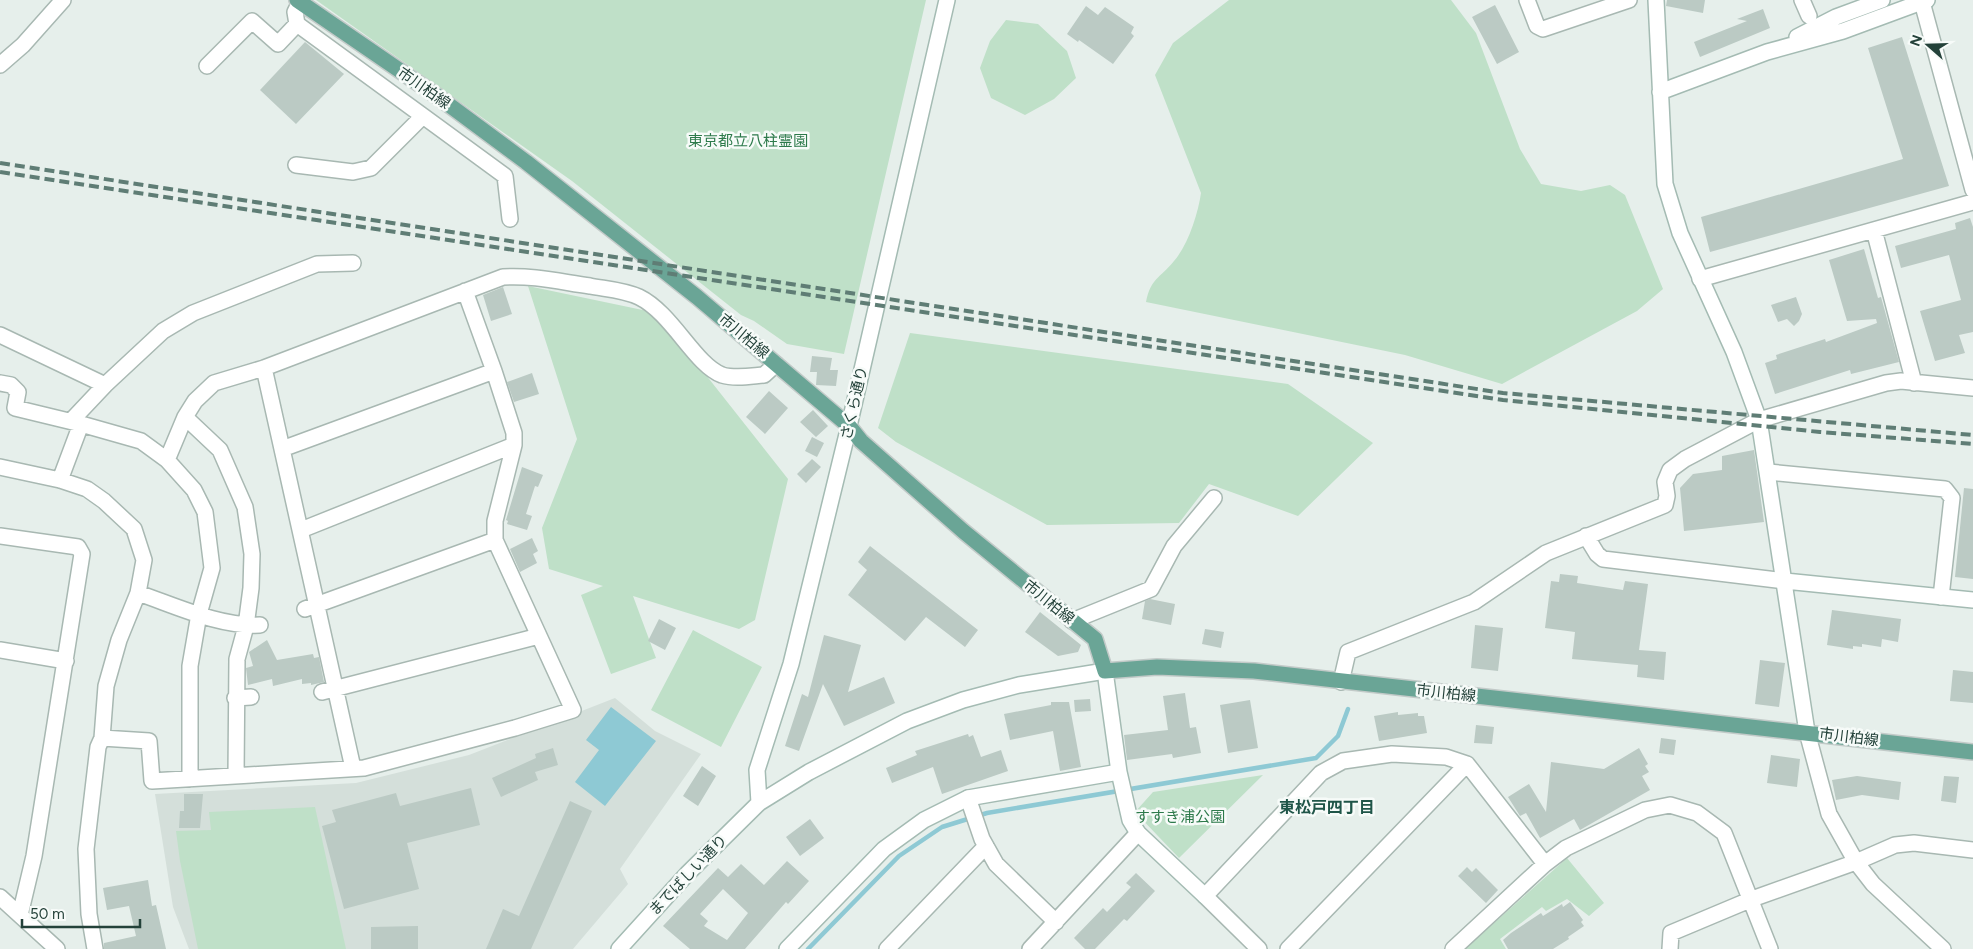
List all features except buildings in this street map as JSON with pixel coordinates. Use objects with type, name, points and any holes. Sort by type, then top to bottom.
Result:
[{"type":"main road","name":"市川柏線","points":[[298,1],[438,96],[697,297],[849,426],[861,441],[963,531],[1096,639],[1105,671],[1157,667],[1254,670],[1341,682],[1807,732],[1973,752]]},
{"type":"street","points":[[0,65],[23,44],[63,0]]},
{"type":"street","name":"さくら通り","points":[[759,804],[757,770],[791,664],[849,426],[947,0]]},
{"type":"street","points":[[1527,0],[1537,26],[1543,29],[1629,0]]},
{"type":"street","points":[[1656,0],[1665,184],[1680,233],[1734,352],[1759,420],[1807,732],[1829,814],[1856,862],[1873,884],[1943,949]]},
{"type":"street","points":[[1802,0],[1809,16]]},
{"type":"street","points":[[1767,52],[1836,18],[1882,0]]},
{"type":"street","points":[[298,1],[295,12],[297,24],[504,176],[510,219]]},
{"type":"street","points":[[1660,92],[1767,52],[1843,31],[1925,1],[1973,190]]},
{"type":"street","points":[[207,66],[252,21],[278,44],[297,24]]},
{"type":"street","points":[[296,165],[354,172],[371,168],[423,116]]},
{"type":"street","points":[[1700,279],[1973,202]]},
{"type":"street","points":[[1874,230],[1914,383]]},
{"type":"street","points":[[60,480],[76,423],[104,385],[163,331],[193,313],[317,264],[354,263]]},
{"type":"street","points":[[167,460],[185,417],[195,401],[214,383],[264,368],[503,276],[525,276],[622,292],[639,297],[666,316],[709,366],[722,374],[734,377],[764,375],[776,364]]},
{"type":"street","points":[[102,738],[149,741],[152,781],[190,780],[364,768],[574,710],[495,540],[495,521],[514,445],[514,433],[465,291]]},
{"type":"street","points":[[0,335],[104,385]]},
{"type":"street","points":[[264,368],[301,530],[312,607],[329,691],[353,768]]},
{"type":"street","points":[[282,449],[494,371]]},
{"type":"street","points":[[0,382],[11,385],[18,392],[15,408],[141,442],[167,460],[194,490],[205,512],[212,568],[199,614],[190,666],[190,780]]},
{"type":"street","points":[[1341,682],[1348,652],[1474,602],[1546,553],[1665,505],[1667,496],[1665,482],[1670,470],[1685,459],[1759,420],[1886,383],[1914,383],[1973,388]]},
{"type":"street","points":[[185,417],[220,450],[245,507],[252,554],[253,626],[237,659],[235,698],[236,776]]},
{"type":"street","points":[[301,530],[514,445]]},
{"type":"street","points":[[0,467],[60,480],[87,489],[104,501],[134,529],[144,560],[138,593],[119,640],[106,686],[102,738],[98,747],[86,849],[89,914],[96,949]]},
{"type":"street","points":[[1768,472],[1945,489],[1952,498],[1941,597]]},
{"type":"street","points":[[1072,621],[1151,589],[1174,546],[1214,498]]},
{"type":"street","points":[[0,536],[78,547],[82,554],[34,856],[20,915]]},
{"type":"street","points":[[1586,536],[1597,554],[1603,559],[1785,581],[1973,600]]},
{"type":"street","points":[[312,607],[495,540]]},
{"type":"street","points":[[138,593],[199,614],[253,626]]},
{"type":"street","points":[[329,691],[539,636]]},
{"type":"street","points":[[0,650],[66,661]]},
{"type":"street","points":[[1105,671],[1120,776],[1130,820],[1138,833],[1259,949]]},
{"type":"street","name":"までばしい通り","points":[[619,949],[688,874],[759,804],[809,772],[907,721],[963,700],[1019,685],[1105,671]]},
{"type":"street","points":[[235,698],[251,697]]},
{"type":"street","points":[[1205,896],[1321,773],[1344,761],[1392,754],[1446,757],[1467,764],[1545,864]]},
{"type":"street","points":[[1288,949],[1467,764]]},
{"type":"street","points":[[787,949],[884,849],[924,820],[970,804],[1120,776]]},
{"type":"street","points":[[970,804],[986,846],[996,864],[1056,922]]},
{"type":"street","points":[[1453,949],[1545,864],[1566,848],[1645,810],[1670,805],[1697,814],[1724,833],[1752,899],[1770,949]]},
{"type":"street","points":[[1030,949],[1138,833]]},
{"type":"street","points":[[1670,949],[1671,932],[1752,899],[1856,862],[1895,845],[1914,843],[1973,850]]},
{"type":"street","points":[[888,949],[986,846]]},
{"type":"street","points":[[0,897],[56,949]]},
{"type":"shaded area","points":[[615,698],[655,731],[701,754],[620,869],[628,884],[573,949],[189,949],[173,907],[155,794],[356,783],[469,755]]},
{"type":"green space","name":"東京都立八柱霊園","points":[[316,0],[926,0],[844,354],[787,344],[754,321],[741,315],[572,181]]},
{"type":"green space","points":[[1229,0],[1451,0],[1476,33],[1520,149],[1541,184],[1581,191],[1610,185],[1625,195],[1663,289],[1637,311],[1502,384],[1405,355],[1146,302],[1153,283],[1174,261],[1184,247],[1195,220],[1201,193],[1155,75],[1173,43]]},
{"type":"green space","points":[[1006,20],[1038,24],[1067,51],[1076,78],[1054,99],[1025,115],[991,98],[980,68],[990,41]]},
{"type":"green space","points":[[528,286],[657,313],[788,479],[755,620],[739,629],[633,596],[656,658],[611,674],[581,595],[603,586],[549,569],[542,528],[577,439]]},
{"type":"green space","points":[[910,333],[1288,384],[1373,443],[1298,516],[1209,484],[1179,523],[1047,525],[896,442],[878,428]]},
{"type":"green space","points":[[693,630],[762,667],[721,747],[651,710]]},
{"type":"green space","name":"すすき浦公園","points":[[1263,775],[1179,858],[1135,812],[1153,792]]},
{"type":"green space","points":[[315,807],[346,949],[198,949],[180,861],[176,831],[211,830],[209,812]]},
{"type":"green space","points":[[1567,858],[1604,903],[1589,916],[1567,899],[1546,911],[1542,907],[1500,939],[1506,949],[1465,949]]},
{"type":"water","points":[[611,707],[656,741],[605,806],[575,782],[599,750],[586,740]]},
{"type":"waterway","points":[[808,949],[899,856],[942,827],[987,813],[1316,758],[1338,736],[1348,709]]},
{"type":"railway","points":[[0,163],[1503,393],[1973,435]]},
{"type":"railway","points":[[0,172],[1503,400],[1820,432],[1973,444]]},
{"type":"district","name":"東松戸四丁目","points":[[1327,807]]}]
